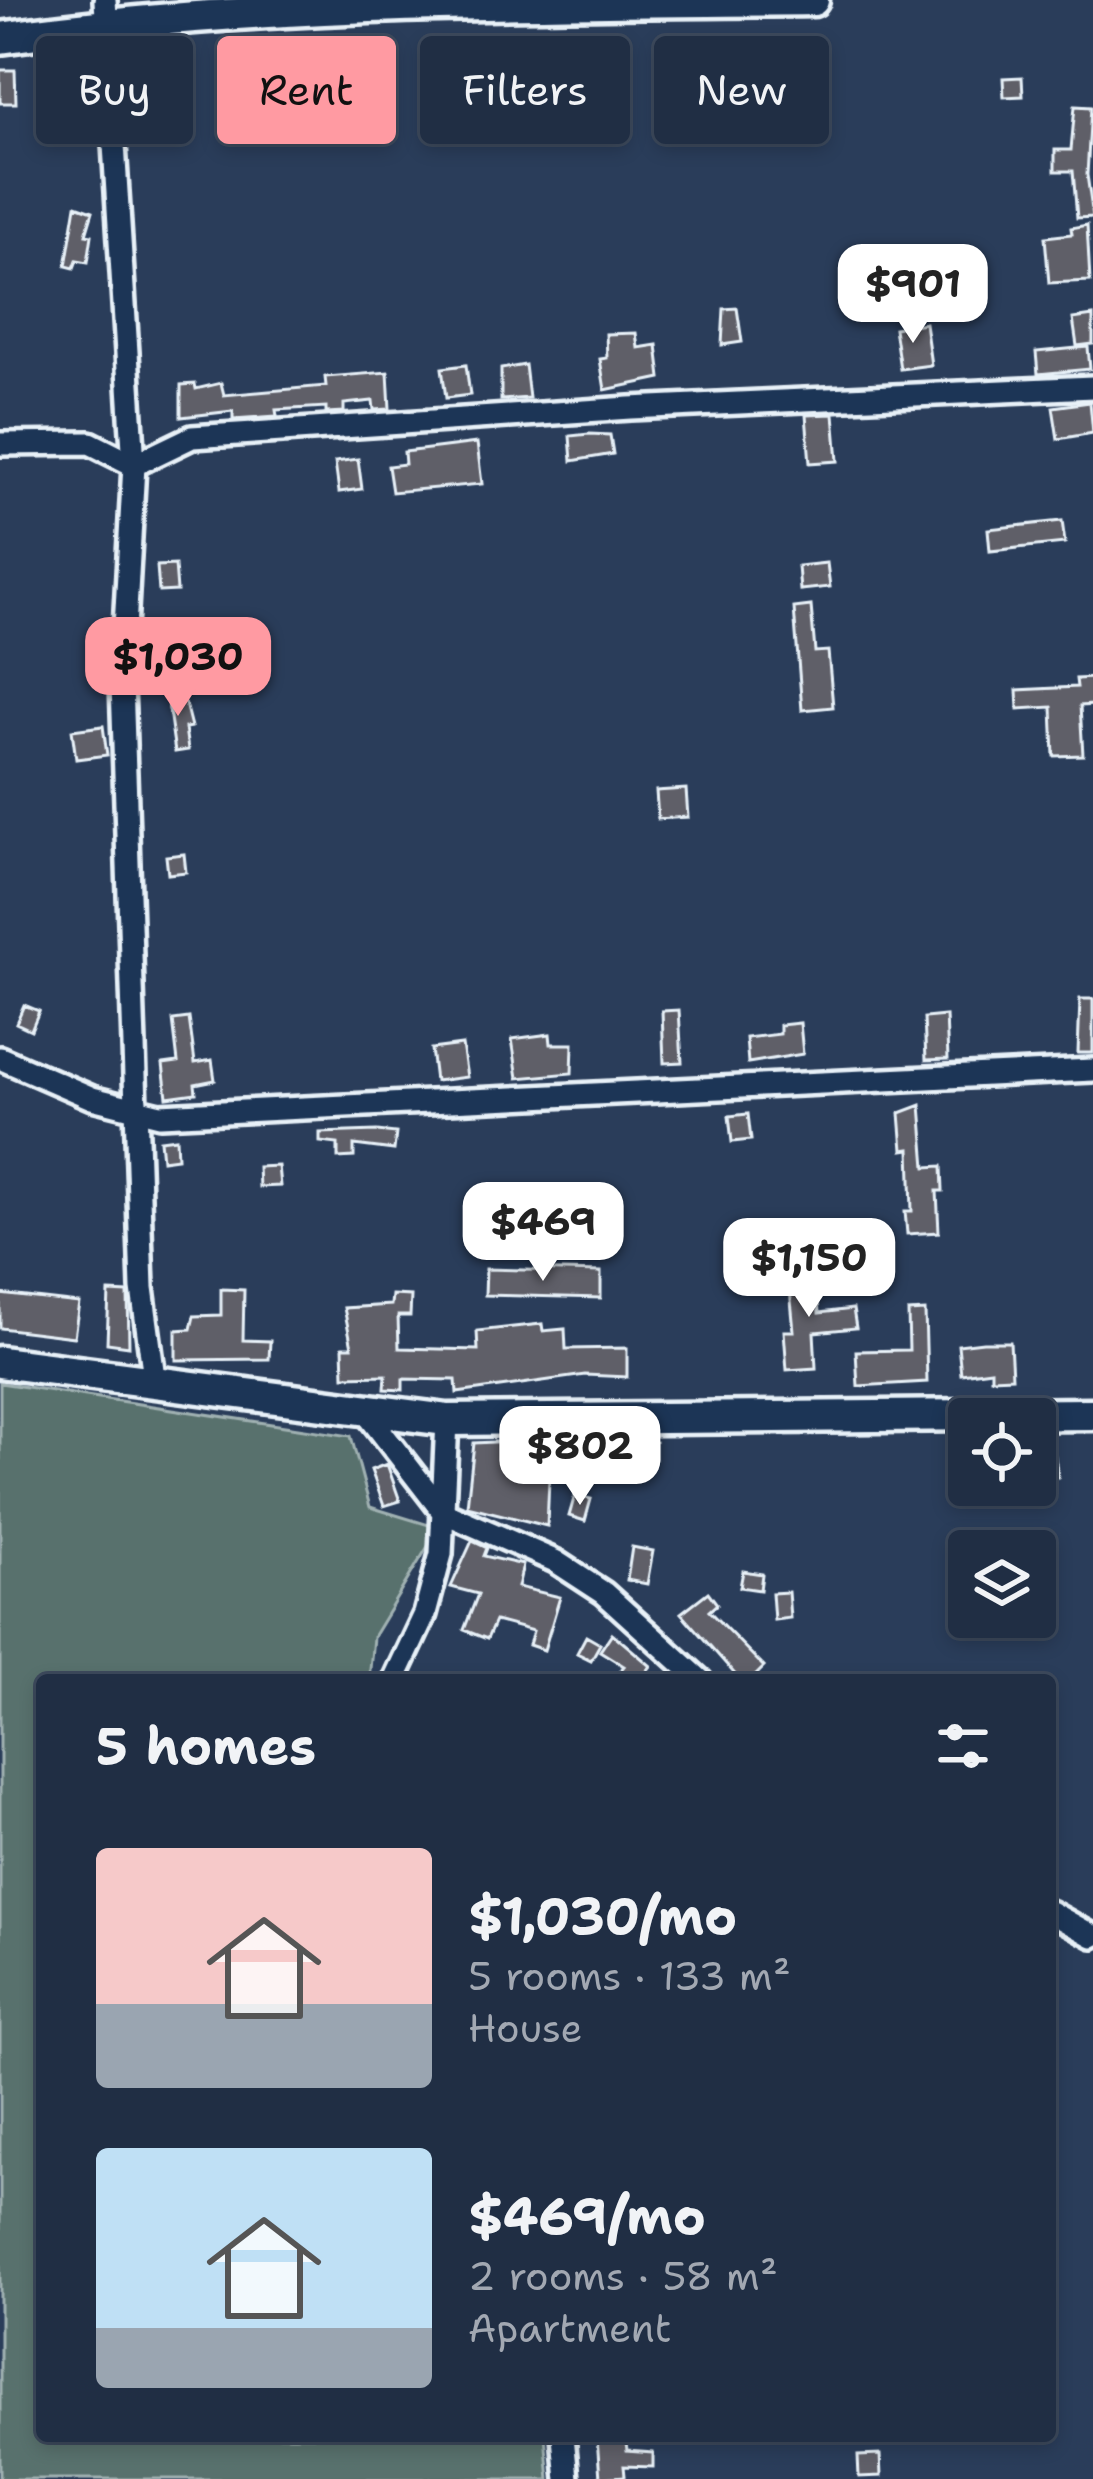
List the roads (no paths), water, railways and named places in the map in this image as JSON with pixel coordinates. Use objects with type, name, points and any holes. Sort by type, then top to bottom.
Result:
[{"type":"street","points":[[0,38],[105,10],[813,0]]},
{"type":"street","points":[[105,10],[134,465],[122,683],[142,1288],[155,1385]]},
{"type":"street","points":[[134,465],[192,437],[630,408],[1093,387]]},
{"type":"street","points":[[0,443],[90,443],[134,465]]},
{"type":"street","points":[[0,1058],[134,1112],[160,1115],[1093,1070]]},
{"type":"street","points":[[0,1362],[447,1420],[1093,1414]]},
{"type":"street","points":[[365,1411],[443,1511],[555,1561],[604,1593],[693,1674]]},
{"type":"street","points":[[397,1674],[425,1614],[441,1554],[447,1420]]},
{"type":"street","points":[[1056,1915],[1093,1936]]},
{"type":"street","points":[[564,2442],[567,2479]]}]
